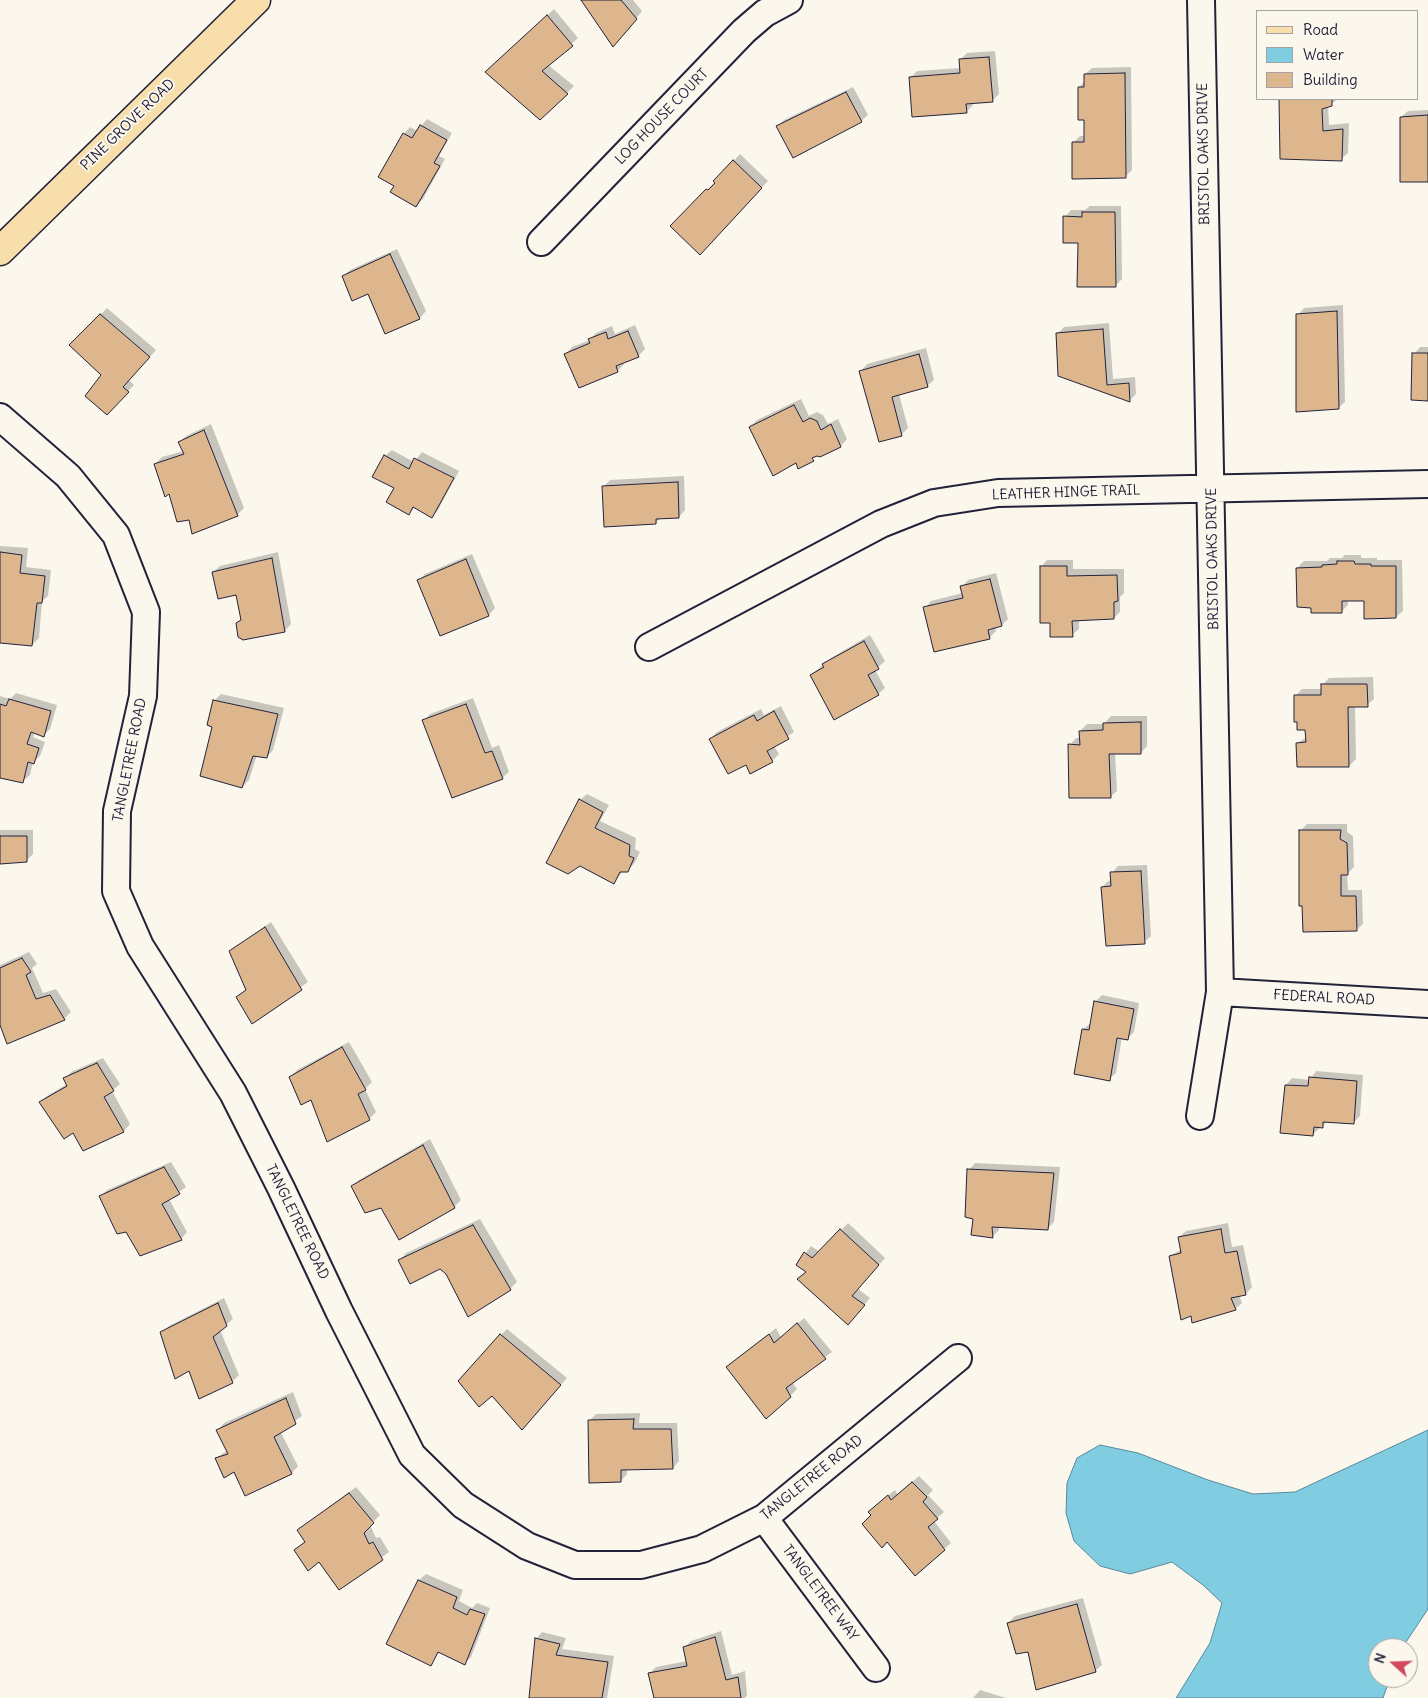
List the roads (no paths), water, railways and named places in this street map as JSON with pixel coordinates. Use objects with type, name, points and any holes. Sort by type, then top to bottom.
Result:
[{"type":"main road","name":"PINE GROVE ROAD","points":[[0,251],[256,0]]},
{"type":"street","name":"LOG HOUSE COURT","points":[[541,242],[744,32],[765,13],[789,0]]},
{"type":"street","name":"BRISTOL OAKS DRIVE","points":[[1200,1116],[1220,992],[1201,0]]},
{"type":"street","name":"TANGLETREE ROAD","points":[[0,417],[68,476],[116,534],[146,612],[143,696],[117,812],[116,892],[140,946],[233,1093],[281,1188],[339,1311],[412,1455],[463,1506],[527,1546],[575,1565],[640,1565],[702,1549],[764,1518],[958,1358]]},
{"type":"street","name":"LEATHER HINGE TRAIL","points":[[649,647],[882,524],[934,503],[998,493],[1428,484]]},
{"type":"street","name":"FEDERAL ROAD","points":[[1220,992],[1428,1004]]},
{"type":"street","name":"TANGLETREE WAY","points":[[764,1518],[876,1668]]},
{"type":"water","points":[[1428,1430],[1428,1609],[1409,1638],[1368,1638],[1368,1688],[1386,1688],[1383,1698],[1176,1698],[1210,1643],[1222,1603],[1203,1585],[1172,1562],[1130,1574],[1100,1566],[1074,1541],[1066,1513],[1067,1483],[1077,1458],[1100,1445],[1138,1453],[1208,1480],[1253,1494],[1295,1492]]}]
